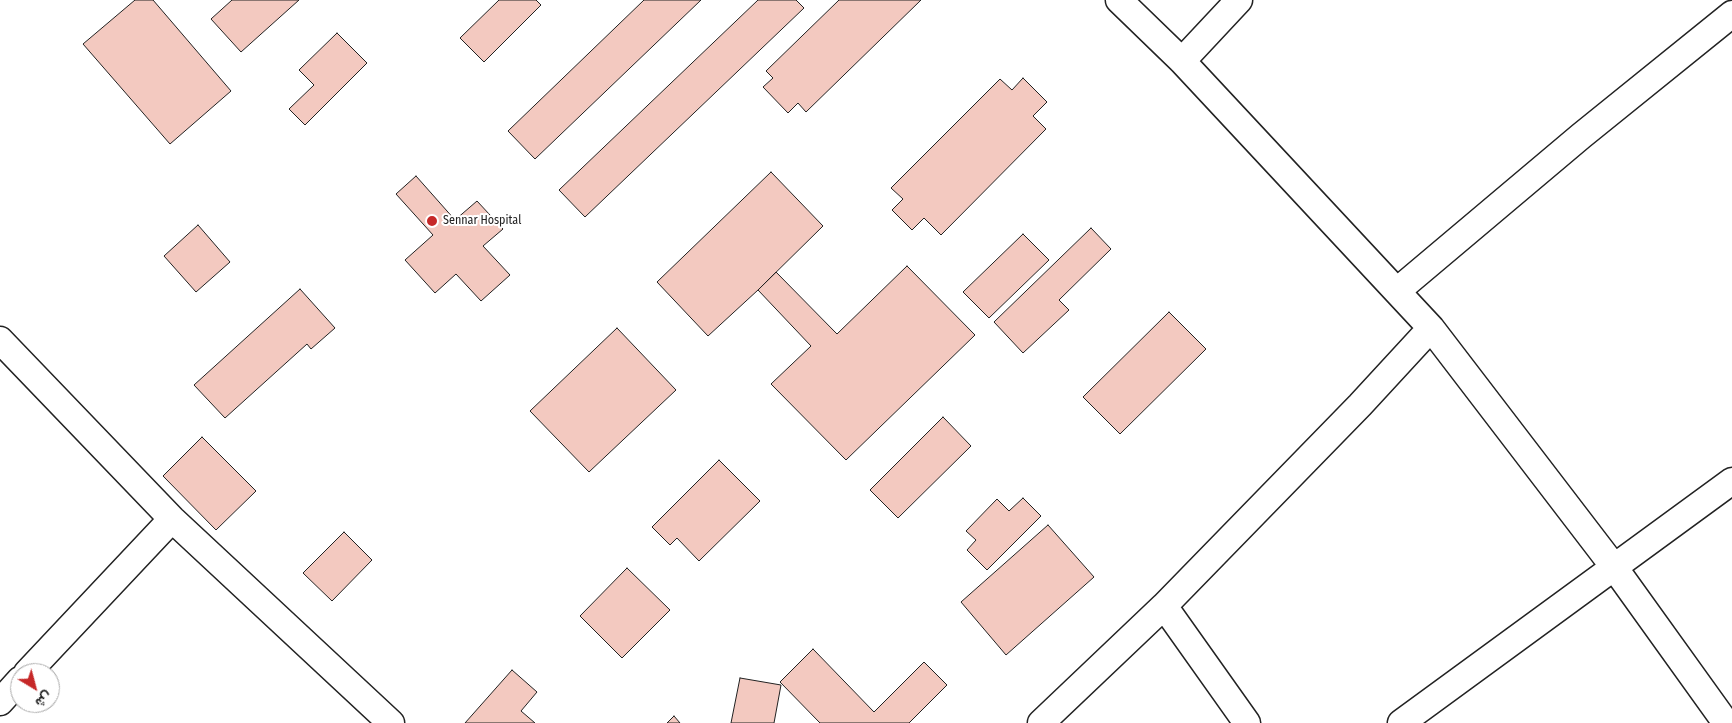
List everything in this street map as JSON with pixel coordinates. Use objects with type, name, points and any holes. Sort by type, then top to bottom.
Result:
[{"type":"street","points":[[1119,0],[1182,61],[1431,328],[1614,567],[1726,723]]},
{"type":"street","points":[[1182,61],[1239,0]]},
{"type":"street","points":[[1397,291],[1581,136],[1732,14]]},
{"type":"street","points":[[1040,723],[1164,606],[1360,405],[1431,328]]},
{"type":"street","points":[[3,348],[172,519],[391,723]]},
{"type":"street","points":[[1402,723],[1732,481]]},
{"type":"street","points":[[36,663],[172,519]]},
{"type":"street","points":[[1164,606],[1248,723]]},
{"type":"street","points":[[0,702],[10,691]]},
{"type":"building","points":[[135,0],[153,0],[231,91],[170,144],[83,44]]},
{"type":"building","points":[[232,0],[299,0],[241,52],[211,19]]},
{"type":"building","points":[[499,0],[536,0],[541,5],[484,62],[460,38]]},
{"type":"building","points":[[644,0],[701,0],[535,159],[508,131]]},
{"type":"building","points":[[758,0],[796,0],[804,8],[585,217],[559,190]]},
{"type":"building","points":[[839,0],[921,0],[806,112],[798,103],[788,113],[763,87],[773,78],[766,71]]},
{"type":"building","points":[[337,33],[367,63],[305,125],[289,109],[314,85],[299,70]]},
{"type":"building","points":[[1023,78],[1047,102],[1033,116],[1046,129],[941,235],[924,218],[912,230],[892,210],[903,199],[891,188],[1000,79],[1012,90]]},
{"type":"building","points":[[771,172],[823,226],[708,336],[657,282]]},
{"type":"building","points":[[416,176],[455,220],[477,201],[503,229],[483,246],[510,275],[481,301],[456,274],[435,293],[405,260],[433,235],[396,194]]},
{"type":"building","points":[[198,225],[230,262],[196,292],[164,256]]},
{"type":"building","points":[[1091,228],[1111,249],[1059,300],[1069,310],[1023,353],[994,322]]},
{"type":"building","points":[[1023,234],[1049,260],[989,318],[963,292]]},
{"type":"building","points":[[907,266],[975,335],[846,460],[771,384],[811,346],[758,290],[776,272],[837,334]]},
{"type":"building","points":[[300,289],[335,328],[311,349],[307,344],[225,418],[194,385]]},
{"type":"building","points":[[1169,312],[1206,349],[1120,434],[1083,397]]},
{"type":"building","points":[[617,328],[676,390],[589,472],[530,411]]},
{"type":"building","points":[[943,417],[971,446],[898,518],[870,490]]},
{"type":"building","points":[[202,437],[256,491],[216,530],[163,476]]},
{"type":"building","points":[[719,460],[760,501],[699,561],[677,538],[670,545],[652,527]]},
{"type":"building","points":[[1023,498],[1041,516],[987,570],[967,550],[976,540],[966,531],[997,499],[1009,511]]},
{"type":"building","points":[[1048,525],[1094,577],[1006,655],[961,602]]},
{"type":"building","points":[[344,532],[372,560],[332,601],[303,573]]},
{"type":"building","points":[[627,568],[670,610],[622,658],[580,616]]},
{"type":"building","points":[[813,649],[874,712],[924,662],[947,685],[909,723],[820,723],[780,682]]},
{"type":"building","points":[[512,670],[537,692],[521,711],[535,723],[465,723]]},
{"type":"building","points":[[740,678],[781,685],[774,723],[731,723]]},
{"type":"building","points":[[674,716],[680,723],[667,723]]},
{"type":"place","name":"Sennar Hospital","points":[[432,221]]}]
